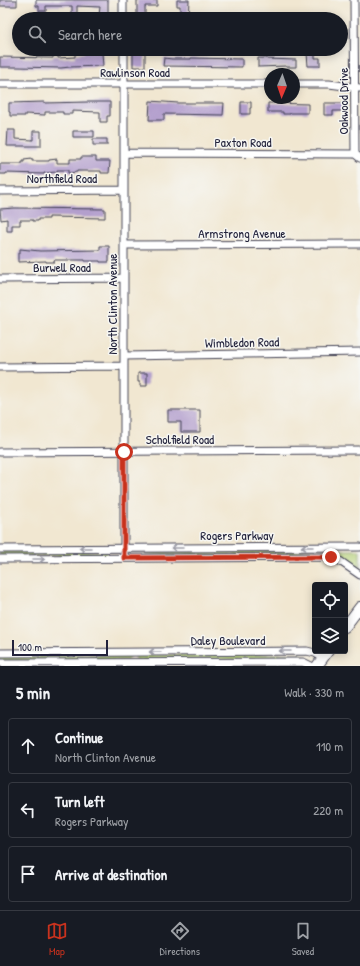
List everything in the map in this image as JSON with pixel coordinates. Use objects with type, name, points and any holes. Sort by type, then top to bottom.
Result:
[{"type":"main road","points":[[348,624],[360,607]]},
{"type":"street","points":[[123,0],[123,12]]},
{"type":"street","name":"Oakwood Drive","points":[[354,0],[358,156]]},
{"type":"street","name":"North Clinton Avenue","points":[[124,56],[124,558]]},
{"type":"street","name":"Rawlinson Road","points":[[0,84],[264,84]]},
{"type":"street","points":[[300,84],[329,84],[357,87]]},
{"type":"street","name":"Paxton Road","points":[[124,153],[358,156]]},
{"type":"street","name":"Northfield Road","points":[[0,191],[124,190]]},
{"type":"street","name":"Armstrong Avenue","points":[[124,245],[360,244]]},
{"type":"street","name":"Burwell Road","points":[[0,279],[124,278]]},
{"type":"street","name":"Wimbledon Road","points":[[124,356],[360,352]]},
{"type":"street","points":[[0,367],[124,366]]},
{"type":"street","name":"Scholfield Road","points":[[0,452],[360,450]]},
{"type":"street","points":[[331,557],[332,547]]},
{"type":"street","name":"Rogers Parkway","points":[[0,549],[360,547]]},
{"type":"street","points":[[143,548],[143,558]]},
{"type":"street","name":"Rogers Parkway","points":[[0,559],[331,557],[337,559],[360,574]]},
{"type":"street","name":"Daley Boulevard","points":[[0,653],[307,651],[315,653],[323,658]]},
{"type":"street","points":[[132,652],[132,663]]},
{"type":"street","name":"Daley Boulevard","points":[[0,663],[303,662],[311,666]]},
{"type":"green space","points":[[360,550],[360,571],[341,557],[338,551]]},
{"type":"green space","points":[[0,551],[107,552],[107,555],[0,556]]},
{"type":"green space","points":[[326,551],[327,553],[325,554],[146,554],[147,552]]},
{"type":"green space","points":[[302,654],[304,657],[302,659],[137,660],[135,656],[136,655]]},
{"type":"green space","points":[[0,655],[129,655],[130,657],[128,660],[0,661]]},
{"type":"building","points":[[0,0],[17,0],[17,6],[0,6]]},
{"type":"building","points":[[36,0],[108,0],[108,12],[99,12],[100,7],[77,6],[77,12],[72,12],[72,6],[46,6],[46,11],[39,11],[39,6],[36,6]]},
{"type":"building","points":[[137,0],[157,0],[157,6],[145,6],[145,12],[137,12]]},
{"type":"building","points":[[177,0],[189,0],[188,12],[180,12],[180,6],[177,6]]},
{"type":"building","points":[[102,56],[103,66],[61,68],[0,67],[0,57]]},
{"type":"building","points":[[133,56],[145,56],[145,67],[133,67]]},
{"type":"building","points":[[307,56],[315,56],[315,58],[320,58],[320,66],[308,66]]},
{"type":"building","points":[[164,58],[242,59],[242,67],[163,66]]},
{"type":"building","points":[[258,58],[296,60],[296,67],[258,67]]},
{"type":"building","points":[[150,101],[178,103],[224,103],[223,115],[164,114],[164,120],[149,120]]},
{"type":"building","points":[[110,102],[110,116],[107,116],[107,122],[100,122],[100,112],[72,111],[72,114],[63,114],[63,112],[45,112],[45,115],[25,114],[25,116],[10,116],[9,103]]},
{"type":"building","points":[[241,102],[251,102],[250,114],[241,114]]},
{"type":"building","points":[[324,103],[344,103],[344,111],[333,111],[333,115],[324,115]]},
{"type":"building","points":[[268,104],[308,104],[308,113],[283,114],[283,112],[268,112]]},
{"type":"building","points":[[8,130],[15,130],[15,139],[33,140],[33,131],[41,131],[41,146],[7,146]]},
{"type":"building","points":[[73,131],[94,131],[94,137],[73,137]]},
{"type":"building","points":[[93,139],[107,139],[107,145],[93,145]]},
{"type":"building","points":[[81,157],[96,157],[96,161],[110,161],[109,173],[101,173],[101,171],[77,171],[68,173],[68,170],[57,170],[57,172],[44,174],[0,174],[0,164],[22,164],[24,160],[32,159],[32,161],[49,161],[57,159],[57,163],[70,163],[70,159],[81,159]]},
{"type":"building","points":[[0,209],[105,209],[105,218],[49,217],[49,219],[38,219],[38,221],[20,220],[20,225],[12,225],[12,231],[7,231],[7,219],[1,220]]},
{"type":"building","points":[[100,246],[109,246],[109,262],[54,260],[54,262],[18,262],[18,253],[20,253],[20,249],[40,251],[100,250]]},
{"type":"building","points":[[138,373],[147,373],[147,386],[140,386],[140,382],[138,382]]},
{"type":"building","points":[[168,410],[200,410],[200,432],[181,432],[181,422],[168,422]]},
{"type":"route","points":[[124,452],[124,558],[331,557]]}]
